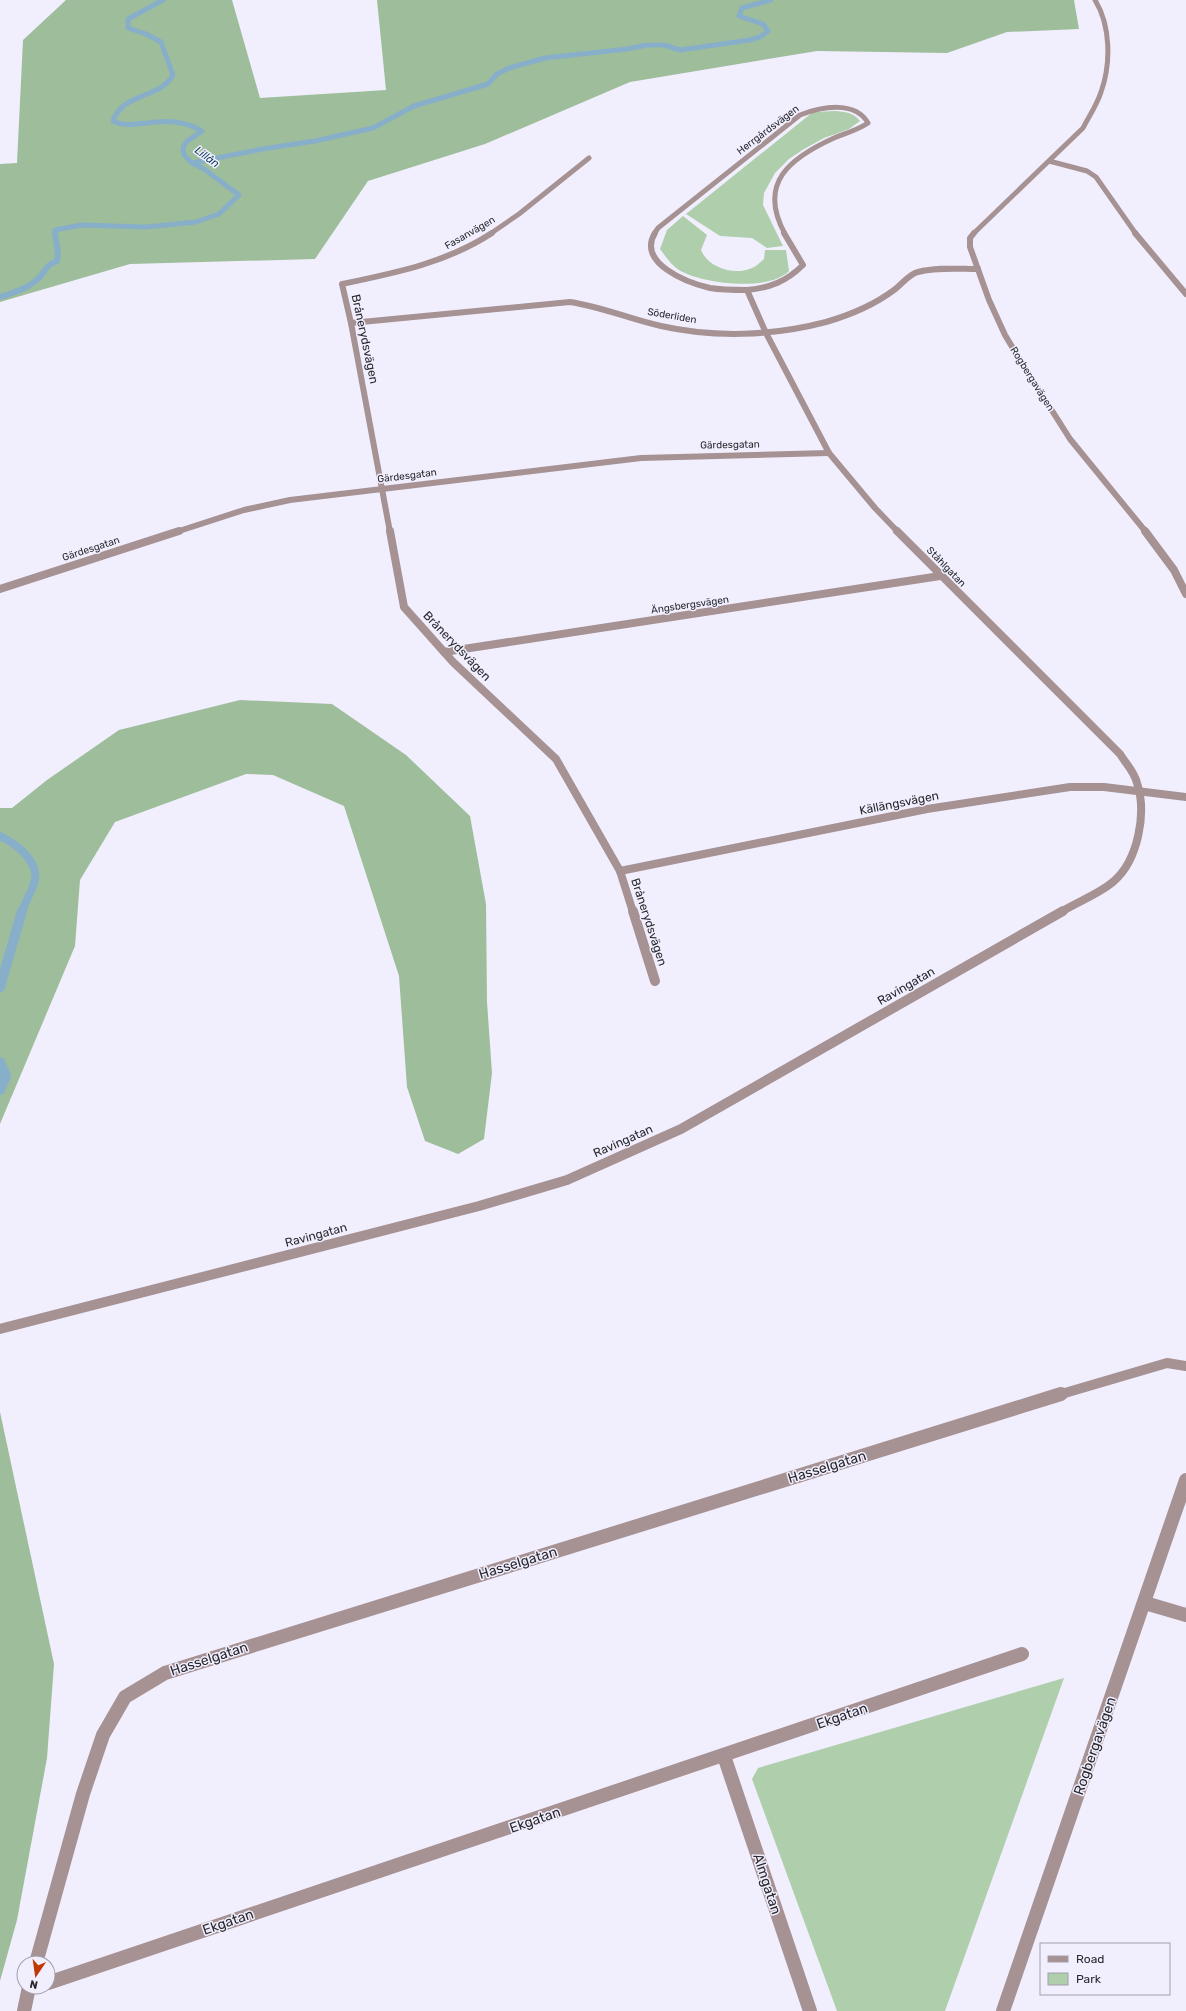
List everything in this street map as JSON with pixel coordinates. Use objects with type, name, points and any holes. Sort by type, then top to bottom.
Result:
[{"type":"street","name":"Rogbergavägen","points":[[1095,0],[1105,18],[1107,53],[1101,92],[1083,128],[970,238],[970,247],[1005,335],[1044,398],[1070,439],[1146,532],[1174,570],[1186,594]]},
{"type":"street","name":"Herrgårdsvägen","points":[[821,108],[834,108],[859,112],[867,118],[868,123],[862,128],[833,138],[800,157],[789,166],[780,178],[774,194],[773,204],[776,215],[803,265],[795,274],[784,281],[768,288],[747,290],[706,287],[693,284],[672,273],[653,255],[650,245],[653,236],[665,222],[800,116],[810,110],[821,108]]},
{"type":"street","name":"Fasanvägen","points":[[342,284],[395,273],[442,259],[463,249],[517,215],[589,158]]},
{"type":"street","points":[[1048,161],[1087,171],[1096,177],[1126,222],[1186,294]]},
{"type":"street","name":"Söderliden","points":[[351,322],[570,302],[596,306],[661,326],[724,334],[766,333],[825,322],[857,312],[893,291],[916,272],[941,269],[978,269]]},
{"type":"street","name":"Brånerydsvägen","points":[[342,284],[351,322],[404,607],[444,652],[556,759],[620,871],[655,981]]},
{"type":"street","points":[[747,290],[766,333]]},
{"type":"street","name":"Ståhlgatan","points":[[766,333],[829,453],[875,508],[940,576],[1120,754],[1134,774],[1140,791]]},
{"type":"street","name":"Gärdesgatan","points":[[0,588],[244,510],[290,500],[641,458],[829,453]]},
{"type":"street","name":"Ängsbergsvägen","points":[[444,652],[940,576]]},
{"type":"street","name":"Källängsvägen","points":[[620,871],[927,809],[1043,790],[1070,787],[1104,787],[1186,796]]},
{"type":"street","name":"Ravingatan","points":[[0,1329],[479,1206],[567,1180],[681,1129],[1113,882],[1125,870],[1135,849],[1139,827],[1140,791]]},
{"type":"street","name":"Hasselgatan","points":[[38,1955],[83,1794],[103,1735],[125,1697],[166,1673],[1130,1373],[1167,1363],[1186,1366]]},
{"type":"street","name":"Rogbergavägen","points":[[1003,2011],[1145,1603],[1186,1480]]},
{"type":"street","points":[[1145,1603],[1186,1615]]},
{"type":"street","name":"Ekgatan","points":[[56,1980],[724,1756],[1022,1654]]},
{"type":"street","name":"Almgatan","points":[[724,1756],[810,2011]]},
{"type":"street","points":[[24,2011],[29,1995]]},
{"type":"green space","points":[[66,0],[232,0],[260,98],[386,90],[377,0],[1074,0],[1079,29],[1007,32],[947,53],[817,51],[630,82],[485,144],[368,181],[315,259],[130,264],[0,302],[0,164],[17,163],[23,40]]},
{"type":"green space","points":[[835,111],[852,114],[860,121],[849,129],[824,138],[789,159],[775,173],[764,193],[763,205],[783,246],[767,248],[752,238],[720,236],[686,214],[813,112]]},
{"type":"green space","points":[[683,216],[707,235],[701,250],[710,262],[716,266],[730,271],[745,270],[754,267],[764,259],[765,250],[786,250],[789,271],[779,278],[767,282],[735,284],[703,279],[679,270],[671,263],[660,249],[667,230]]},
{"type":"green space","points":[[240,700],[332,704],[406,755],[470,816],[486,904],[487,1002],[492,1073],[484,1139],[458,1154],[425,1141],[407,1087],[399,976],[344,806],[273,775],[246,774],[115,822],[80,880],[75,946],[0,1124],[0,808],[12,808],[47,780],[119,730]]},
{"type":"green space","points":[[0,1412],[54,1664],[47,1758],[17,1920],[0,1981]]},
{"type":"green space","points":[[1064,1678],[945,2011],[837,2011],[752,1779],[758,1768]]},
{"type":"waterway","name":"Lillån","points":[[163,0],[128,19],[128,28],[146,34],[161,42],[173,75],[167,83],[160,88],[125,105],[118,112],[113,121],[130,125],[175,122],[189,125],[202,131],[186,142],[183,148],[184,155],[192,163]]},
{"type":"waterway","points":[[192,163],[262,149],[315,141],[373,128],[414,106],[488,84],[497,74],[509,68],[545,58],[627,49],[647,45],[664,45],[680,50],[750,40],[760,37],[768,31],[763,24],[739,16],[742,8],[771,0]]},
{"type":"waterway","name":"Lillån","points":[[55,233],[55,230],[81,225],[146,227],[196,222],[219,214],[239,195],[204,169],[192,163]]},
{"type":"waterway","name":"Lillån","points":[[0,297],[21,290],[35,282],[48,266],[57,261],[58,254],[55,233]]},
{"type":"waterway","name":"Lillån","points":[[0,836],[12,843],[24,853],[33,866],[35,880],[22,912]]},
{"type":"waterway","name":"Lillån","points":[[0,987],[22,911]]},
{"type":"waterway","name":"Lillån","points":[[0,1062],[6,1076],[0,1090]]}]
